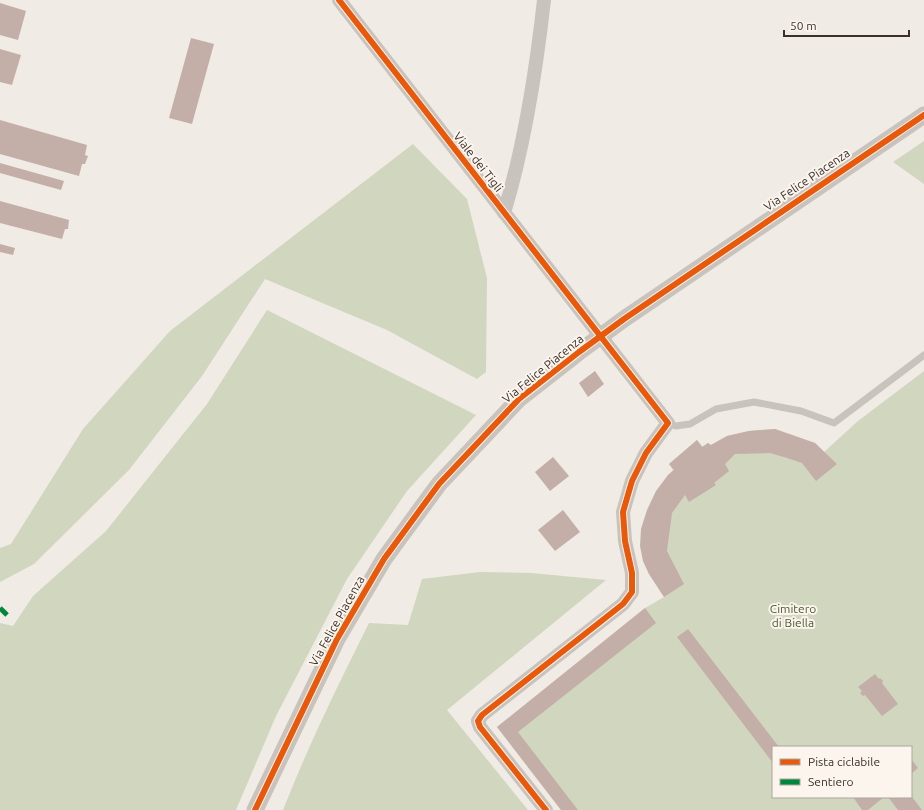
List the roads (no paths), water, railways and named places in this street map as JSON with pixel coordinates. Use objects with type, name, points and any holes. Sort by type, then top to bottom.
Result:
[{"type":"street","name":"Viale dei Tigli","points":[[339,0],[668,423]]},
{"type":"street","points":[[504,213],[515,178],[535,74],[544,0]]},
{"type":"street","name":"Via Felice Piacenza","points":[[255,810],[337,640],[384,560],[439,484],[519,399],[601,336],[924,114]]},
{"type":"street","points":[[546,810],[480,727],[478,721],[482,715],[623,604],[632,592],[632,573],[625,541],[623,512],[632,481],[646,453],[668,423]]},
{"type":"lane","points":[[668,423],[676,426],[690,424],[716,409],[754,402],[801,411],[834,424],[924,355]]},
{"type":"park label","name":"Cimitero di Biella","points":[[793,616]]}]
